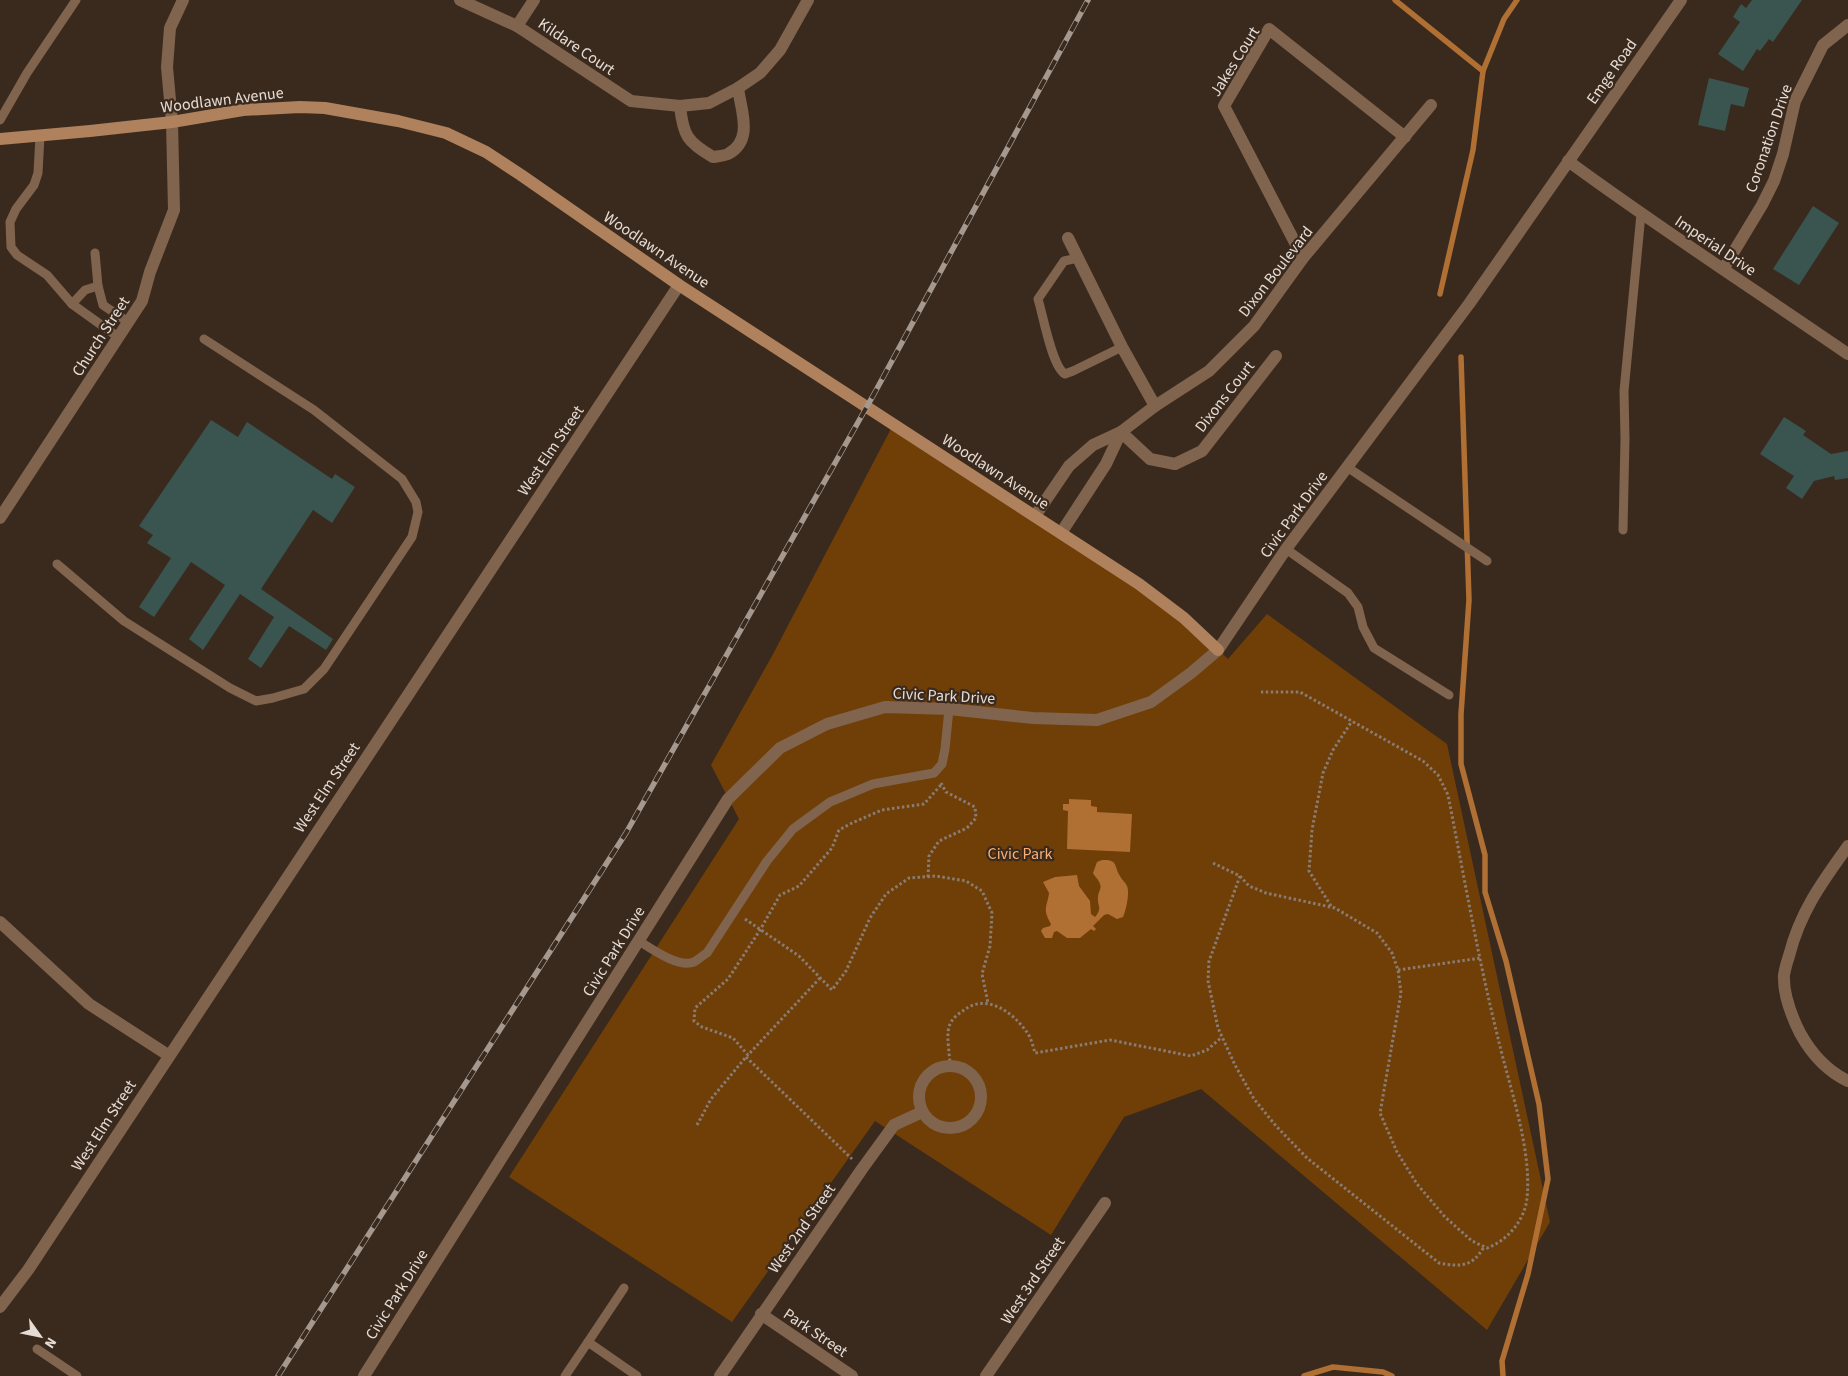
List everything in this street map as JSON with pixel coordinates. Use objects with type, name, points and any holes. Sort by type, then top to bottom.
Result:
[{"type":"street","name":"Church Street","points":[[0,518],[142,300],[150,272],[174,210],[172,122],[167,67],[170,28],[183,0]]},
{"type":"street","name":"Kildare Court","points":[[460,0],[517,26],[631,101],[680,106],[709,103],[738,88],[760,73],[780,50],[808,0]]},
{"type":"street","points":[[517,26],[534,0]]},
{"type":"street","name":"Emge Road","points":[[1568,161],[1681,0]]},
{"type":"street","name":"Coronation Drive","points":[[1724,268],[1762,205],[1774,181],[1783,154],[1795,101],[1823,45],[1848,25]]},
{"type":"street","name":"Jakes Court","points":[[1303,258],[1224,106],[1269,29],[1405,137]]},
{"type":"street","points":[[680,106],[683,128],[690,139],[713,157],[728,154],[741,143],[745,128],[738,88]]},
{"type":"street","name":"Dixon Boulevard","points":[[1035,516],[1069,466],[1093,445],[1121,432],[1155,406],[1209,371],[1254,326],[1303,258],[1431,105]]},
{"type":"street","name":"Woodlawn Avenue","points":[[0,139],[172,122],[243,110],[300,107],[325,108],[398,121],[446,133],[486,152],[679,285],[1139,584],[1184,618],[1218,650]]},
{"type":"street","name":"Imperial Drive","points":[[1568,161],[1640,214],[1724,268],[1848,354]]},
{"type":"street","name":"Civic Park Drive","points":[[364,1376],[728,799],[780,748],[827,724],[885,707],[949,709],[1033,718],[1097,720],[1151,702],[1191,673],[1218,650],[1286,550],[1469,304],[1568,161]]},
{"type":"street","points":[[1068,238],[1122,347],[1155,406]]},
{"type":"street","name":"West Elm Street","points":[[0,1307],[28,1270],[679,285]]},
{"type":"street","name":"Dixons Court","points":[[1121,432],[1150,459],[1175,464],[1202,451],[1276,356]]},
{"type":"street","name":"Dixon Boulevard","points":[[1060,533],[1106,464],[1121,432]]},
{"type":"street","points":[[1848,846],[1810,900],[1794,937],[1784,974],[1787,1000],[1794,1022],[1806,1043],[1819,1061],[1841,1078],[1848,1081]]},
{"type":"street","points":[[0,922],[89,1004],[168,1056]]},
{"type":"street","points":[[950,1066],[961,1068],[970,1073],[977,1082],[981,1097],[977,1112],[971,1119],[964,1125],[945,1128],[936,1125],[922,1112],[919,1102],[919,1091],[923,1081],[930,1073],[950,1066]]},
{"type":"street","name":"West 2nd Street","points":[[720,1376],[761,1314],[894,1125],[922,1112]]},
{"type":"street","name":"West 3rd Street","points":[[986,1376],[1105,1203]]},
{"type":"street","name":"Park Street","points":[[761,1314],[852,1376]]},
{"type":"lane","points":[[0,120],[4,104],[76,0]]},
{"type":"lane","points":[[40,136],[38,173],[34,185],[16,209],[10,222],[11,247],[17,255],[47,275],[72,304],[118,337]]},
{"type":"lane","points":[[1623,530],[1624,391],[1640,214]]},
{"type":"lane","points":[[95,253],[98,286],[103,305],[128,322]]},
{"type":"lane","points":[[1078,258],[1064,261],[1038,298],[1058,368],[1065,374],[1122,347]]},
{"type":"lane","points":[[72,304],[85,290],[98,286]]},
{"type":"lane","points":[[57,564],[124,621],[230,688],[256,701],[304,689],[324,670],[412,537],[418,512],[416,502],[402,479],[314,410],[204,339]]},
{"type":"lane","points":[[1348,467],[1487,560]]},
{"type":"lane","points":[[1286,550],[1348,594],[1358,607],[1363,628],[1374,648],[1449,695]]},
{"type":"lane","points":[[639,941],[666,957],[681,962],[694,962],[707,952],[767,861],[793,828],[830,802],[873,784],[934,773],[942,764],[949,709]]},
{"type":"lane","points":[[565,1376],[624,1288]]},
{"type":"lane","points":[[588,1342],[637,1376]]},
{"type":"lane","points":[[36,1349],[77,1376]]},
{"type":"path","points":[[1213,863],[1240,876],[1249,886],[1266,893],[1331,907],[1377,933],[1392,953],[1398,970],[1401,994],[1380,1113],[1397,1152],[1416,1184],[1445,1217],[1472,1242],[1487,1248],[1499,1244],[1520,1221],[1527,1198],[1527,1167],[1521,1128],[1497,1036],[1448,795],[1438,774],[1423,761],[1300,692],[1261,692]]},
{"type":"path","points":[[1331,907],[1309,871],[1312,830],[1323,773],[1333,750],[1352,721]]},
{"type":"path","points":[[928,877],[929,856],[939,842],[967,828],[976,818],[975,807],[946,792],[934,773]]},
{"type":"path","points":[[862,1169],[747,1056],[732,1038],[702,1027],[694,1021],[695,1008],[728,979],[780,895],[799,886],[832,848],[839,830],[882,810],[924,804],[941,785]]},
{"type":"path","points":[[734,912],[799,956],[832,990],[846,971],[870,918],[886,894],[908,878],[936,876],[966,881],[982,891],[992,913],[990,946],[982,974],[988,1002]]},
{"type":"path","points":[[1240,876],[1209,961],[1208,981],[1218,1028],[1235,1065],[1254,1099],[1276,1126],[1307,1158],[1439,1263],[1458,1266],[1471,1262],[1478,1257],[1484,1247]]},
{"type":"path","points":[[1398,970],[1481,958]]},
{"type":"path","points":[[697,1125],[711,1099],[747,1056],[820,978]]},
{"type":"path","points":[[950,1066],[949,1027],[956,1016],[971,1005],[988,1002],[1004,1009],[1028,1033],[1035,1053],[1110,1040],[1191,1056],[1207,1050],[1222,1037]]},
{"type":"green space","name":"Civic Park","points":[[894,423],[1184,618],[1228,659],[1267,614],[1447,744],[1550,1222],[1487,1330],[1201,1089],[1124,1117],[1051,1235],[875,1121],[732,1322],[509,1177],[739,819],[711,765],[772,656]]},
{"type":"shaded area","points":[[1069,799],[1091,800],[1091,806],[1097,807],[1097,812],[1132,814],[1130,852],[1067,849],[1068,811],[1063,810],[1063,804],[1069,804]]},
{"type":"shaded area","points":[[1102,860],[1111,861],[1115,864],[1127,886],[1128,897],[1123,917],[1117,919],[1108,914],[1104,915],[1093,926],[1096,929],[1094,931],[1091,929],[1080,938],[1067,938],[1057,931],[1054,932],[1052,938],[1045,938],[1041,931],[1051,924],[1046,911],[1049,893],[1043,882],[1055,877],[1077,875],[1079,886],[1090,901],[1091,914],[1095,917],[1099,909],[1098,897],[1100,886],[1093,873],[1097,862]]},
{"type":"building","points":[[1752,0],[1802,0],[1773,42],[1769,39],[1760,51],[1757,49],[1743,71],[1718,54],[1740,22],[1733,17],[1741,4],[1746,8]]},
{"type":"building","points":[[1709,78],[1749,88],[1744,107],[1731,104],[1725,131],[1698,125]]},
{"type":"building","points":[[1813,206],[1839,223],[1799,285],[1773,269]]},
{"type":"building","points":[[1784,417],[1806,431],[1803,435],[1831,454],[1848,451],[1848,478],[1835,480],[1834,476],[1814,481],[1802,499],[1786,488],[1794,476],[1760,454]]},
{"type":"building","points":[[211,420],[238,437],[247,422],[332,479],[335,474],[355,487],[332,523],[313,510],[261,589],[333,639],[326,650],[289,626],[261,668],[248,659],[274,617],[240,594],[203,650],[189,639],[225,585],[191,562],[154,617],[139,607],[171,558],[147,543],[153,535],[139,526]]},
{"type":"waterway","points":[[1395,0],[1483,71]]},
{"type":"waterway","points":[[1440,294],[1473,150],[1483,71],[1504,19],[1517,0]]},
{"type":"waterway","points":[[1461,357],[1469,600],[1461,714],[1461,764],[1485,855],[1485,892],[1506,961],[1539,1104],[1548,1179],[1528,1274],[1502,1361],[1503,1376]]},
{"type":"waterway","points":[[1304,1376],[1333,1367],[1383,1372],[1392,1376]]},
{"type":"railway","points":[[278,1376],[626,833],[874,394],[1088,0]]}]
